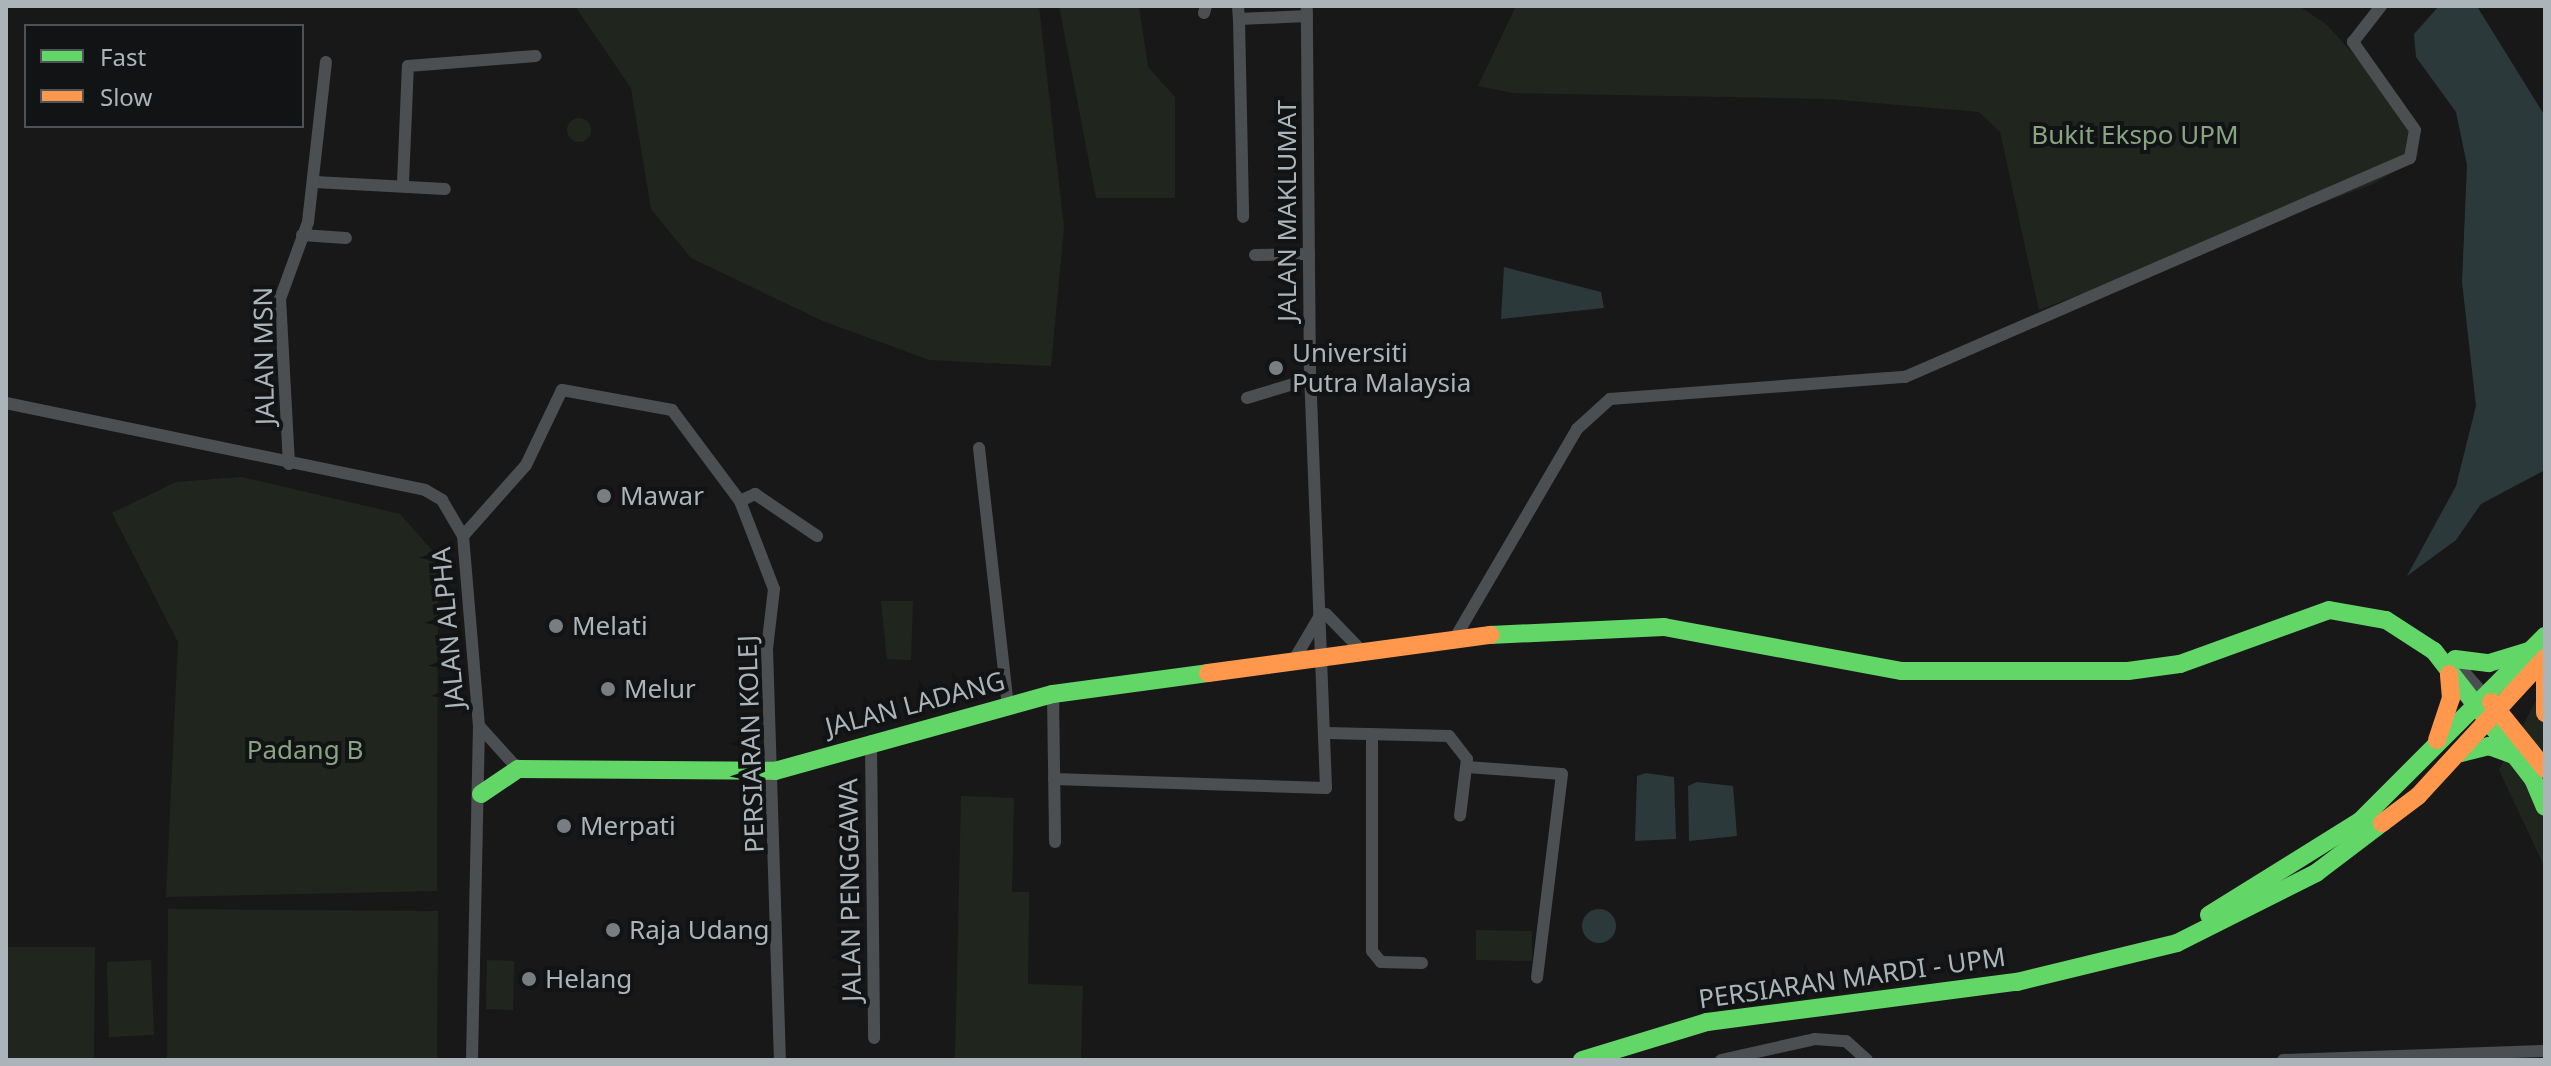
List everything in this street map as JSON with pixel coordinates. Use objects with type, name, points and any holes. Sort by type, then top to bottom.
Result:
[{"type":"street","points":[[1455,638],[1577,429],[1610,399],[1905,377],[2410,158],[2415,130],[2353,42],[2381,6]]},
{"type":"street","points":[[1243,217],[1239,13],[1307,11]]},
{"type":"street","name":"JALAN MAKLUMAT","points":[[1054,779],[1326,788],[1323,607],[1310,379],[1307,11]]},
{"type":"street","points":[[403,183],[408,66],[536,56]]},
{"type":"street","name":"JALAN MSN","points":[[289,464],[280,299],[302,235],[315,182],[326,62]]},
{"type":"street","points":[[315,182],[403,183],[445,189]]},
{"type":"street","points":[[302,235],[346,238]]},
{"type":"street","points":[[1255,255],[1309,254]]},
{"type":"street","points":[[1247,398],[1310,379]]},
{"type":"street","name":"PERSIARAN KOLEJ","points":[[463,536],[526,465],[562,390],[672,410],[740,501],[773,574],[767,649],[775,771],[780,1060]]},
{"type":"street","name":"JALAN ALPHA","points":[[6,403],[425,490],[442,500],[463,536],[479,725],[481,794],[472,1060]]},
{"type":"street","points":[[979,448],[1008,706]]},
{"type":"street","points":[[740,501],[755,494],[817,536]]},
{"type":"street","points":[[1323,607],[1337,633],[1361,650]]},
{"type":"street","points":[[1295,658],[1323,607]]},
{"type":"street","name":"JALAN LADANG","points":[[518,769],[775,771],[871,741],[1053,694],[1455,638],[1664,627],[1902,671],[2128,671],[2180,664],[2329,610],[2386,620],[2452,666]]},
{"type":"street","name":"PERSIARAN MARDI - UPM","points":[[2131,952],[2271,881],[2360,821],[2425,759],[2487,709],[2538,654],[2545,636]]},
{"type":"street","points":[[2452,666],[2538,654]]},
{"type":"street","points":[[2452,666],[2487,709],[2545,769]]},
{"type":"street","points":[[2425,759],[2446,721],[2452,666]]},
{"type":"street","points":[[2545,677],[2545,713]]},
{"type":"street","points":[[1053,694],[1055,842]]},
{"type":"street","points":[[2487,709],[2545,807]]},
{"type":"street","name":"PERSIARAN MARDI - UPM","points":[[1582,1060],[1707,1022],[2017,982],[2177,943],[2316,873],[2461,753],[2487,709]]},
{"type":"street","points":[[479,725],[518,769],[481,794]]},
{"type":"street","points":[[1327,733],[1449,736],[1460,744],[1467,767],[1460,816]]},
{"type":"street","points":[[1372,734],[1372,951],[1381,962],[1422,963]]},
{"type":"street","name":"JALAN PENGGAWA","points":[[871,741],[874,1038]]},
{"type":"street","points":[[2461,753],[2489,746],[2514,755]]},
{"type":"street","points":[[1467,767],[1562,774],[1537,977]]},
{"type":"street","points":[[1721,1060],[1815,1039],[1846,1041],[1867,1060]]},
{"type":"street","points":[[2283,1060],[2378,1060],[2545,1051]]},
{"type":"green space","points":[[575,6],[1039,6],[1064,227],[1051,366],[929,360],[823,321],[691,258],[651,209],[631,88]]},
{"type":"green space","points":[[1059,6],[1139,6],[1148,67],[1175,97],[1175,198],[1096,198]]},
{"type":"green space","name":"Bukit Ekspo UPM","points":[[1516,6],[2299,6],[2327,25],[2421,128],[2417,159],[2373,184],[2039,310],[2000,132],[1979,112],[1830,99],[1513,93],[1478,86]]},
{"type":"green space","points":[[579,118],[588,121],[591,130],[588,139],[579,142],[570,139],[567,130],[570,121]]},
{"type":"green space","name":"Padang B","points":[[242,477],[400,514],[438,557],[437,891],[166,897],[178,642],[112,513],[176,482]]},
{"type":"green space","points":[[881,601],[913,601],[911,660],[887,659]]},
{"type":"green space","points":[[2545,684],[2545,868],[2499,770]]},
{"type":"green space","points":[[961,796],[1014,798],[1012,892],[1029,892],[1028,984],[1083,986],[1081,1060],[955,1060]]},
{"type":"green space","points":[[168,909],[438,911],[437,1060],[167,1060]]},
{"type":"green space","points":[[1476,930],[1532,931],[1532,961],[1476,960]]},
{"type":"green space","points":[[6,947],[95,947],[94,1060],[6,1060]]},
{"type":"green space","points":[[151,960],[154,1035],[109,1037],[107,962]]},
{"type":"green space","points":[[487,960],[514,961],[513,1010],[486,1009]]},
{"type":"shaded area","points":[[2439,6],[2478,8],[2545,116],[2545,470],[2481,504],[2456,540],[2407,576],[2456,486],[2476,406],[2462,282],[2467,165],[2456,112],[2416,57],[2414,34]]},
{"type":"shaded area","points":[[1504,267],[1601,292],[1604,308],[1501,319]]},
{"type":"shaded area","points":[[1646,773],[1674,777],[1676,839],[1635,841],[1637,776]]},
{"type":"shaded area","points":[[1697,782],[1733,786],[1737,836],[1689,841],[1688,786]]},
{"type":"shaded area","points":[[1599,909],[1611,914],[1616,926],[1611,938],[1599,943],[1587,938],[1582,926],[1587,914]]},
{"type":"traffic: fast","points":[[1490,635],[1664,627],[1902,671],[2128,671],[2180,664],[2329,610],[2386,620],[2434,651],[2533,779],[2545,807]]},
{"type":"traffic: fast","points":[[2209,915],[2360,821],[2545,636]]},
{"type":"traffic: fast","points":[[2455,659],[2489,663],[2529,651]]},
{"type":"traffic: fast","points":[[481,794],[518,769],[775,771],[1053,694],[1208,673]]},
{"type":"traffic: fast","points":[[2461,753],[2489,746],[2514,755]]},
{"type":"traffic: fast","points":[[1582,1060],[1707,1022],[2017,982],[2177,943],[2316,873],[2382,823]]},
{"type":"traffic: slow","points":[[1208,673],[1490,635]]},
{"type":"traffic: slow","points":[[2382,823],[2418,796],[2545,658]]},
{"type":"traffic: slow","points":[[2437,740],[2451,698],[2449,674]]},
{"type":"traffic: slow","points":[[2545,677],[2545,713]]},
{"type":"traffic: slow","points":[[2491,702],[2545,769]]},
{"type":"place","name":"Universiti Putra Malaysia","points":[[1276,368]]},
{"type":"place","name":"Mawar","points":[[604,496]]},
{"type":"place","name":"Melati","points":[[556,626]]},
{"type":"place","name":"Melur","points":[[608,689]]},
{"type":"place","name":"Merpati","points":[[564,826]]},
{"type":"place","name":"Raja Udang","points":[[613,930]]},
{"type":"place","name":"Helang","points":[[529,979]]}]
